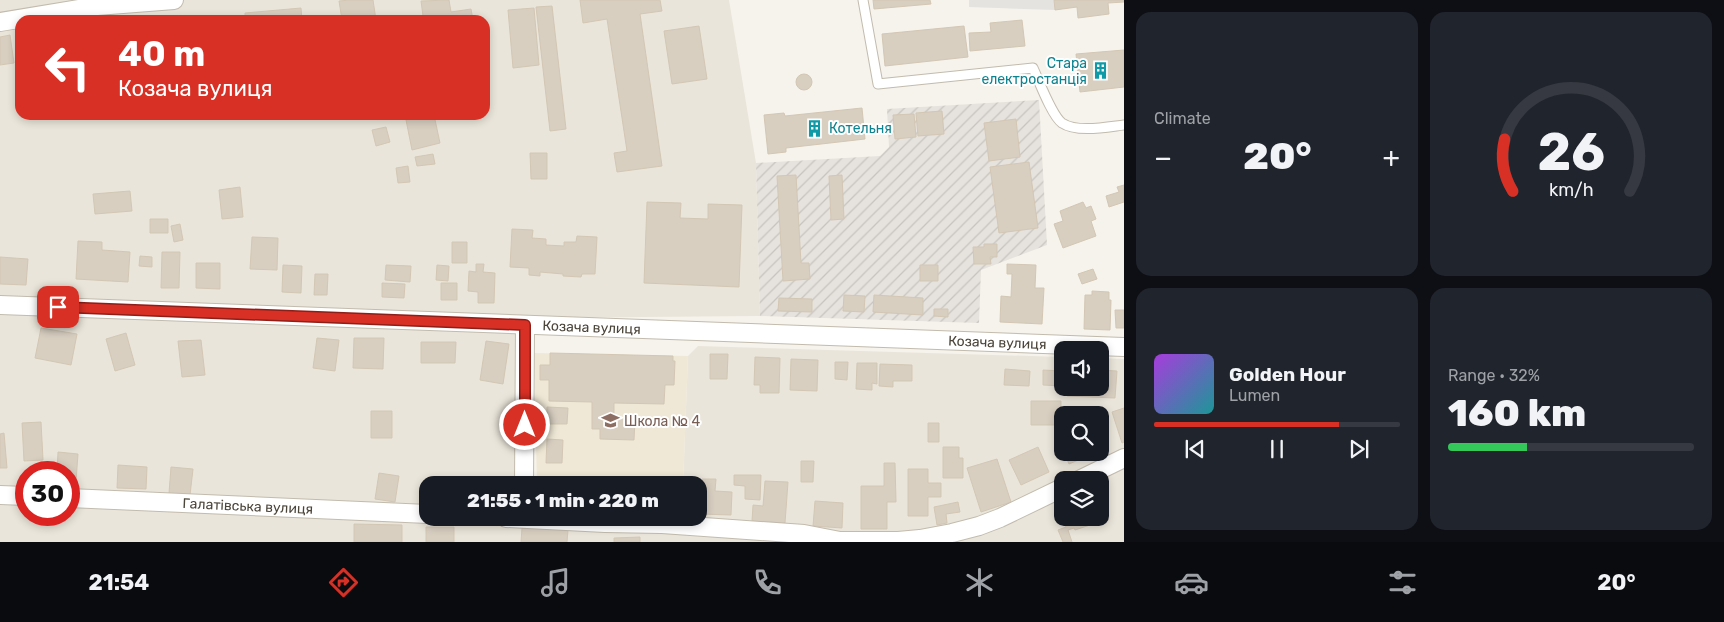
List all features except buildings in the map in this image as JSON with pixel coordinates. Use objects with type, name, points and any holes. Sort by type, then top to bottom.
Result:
[{"type":"street","points":[[42,15],[97,6],[174,0]]},
{"type":"street","points":[[0,22],[15,20]]},
{"type":"street","name":"Козача вулиця","points":[[0,304],[1124,348]]},
{"type":"street","points":[[524,476],[525,325]]},
{"type":"street","points":[[1097,471],[1124,458]]},
{"type":"street","points":[[691,526],[804,534],[840,541],[920,539],[979,526],[1054,492]]},
{"type":"street","points":[[0,495],[15,496]]},
{"type":"street","name":"Галатівська вулиця","points":[[80,498],[419,514]]},
{"type":"lane","points":[[863,0],[878,84],[1033,68],[1056,117],[1063,124],[1073,128],[1124,125]]},
{"type":"shaded area","points":[[0,0],[729,0],[756,163],[760,316],[522,318],[517,476],[419,476],[419,507],[80,491],[80,461],[15,461],[15,488],[0,487]]},
{"type":"shaded area","points":[[969,0],[1054,0],[1055,10],[969,7]]},
{"type":"shaded area","points":[[1039,100],[1047,245],[981,270],[979,323],[760,316],[756,163],[880,156],[889,147],[887,109]]},
{"type":"shaded area","points":[[698,346],[1054,357],[1054,396],[1109,396],[1109,358],[1124,359],[1124,542],[0,542],[0,503],[15,504],[15,526],[80,526],[80,506],[419,521],[419,526],[542,526],[684,532],[684,526],[707,526],[707,476],[683,476],[688,356]]},
{"type":"shaded area","name":"Школа № 4","points":[[534,353],[688,356],[683,476],[537,476]]},
{"type":"place","name":"Cтара електростанція","points":[[1101,71]]},
{"type":"place","name":"Котельня","points":[[815,128]]},
{"type":"place","name":"Школа № 4","points":[[610,421]]},
{"type":"route","points":[[58,307],[525,325],[525,425]]}]
